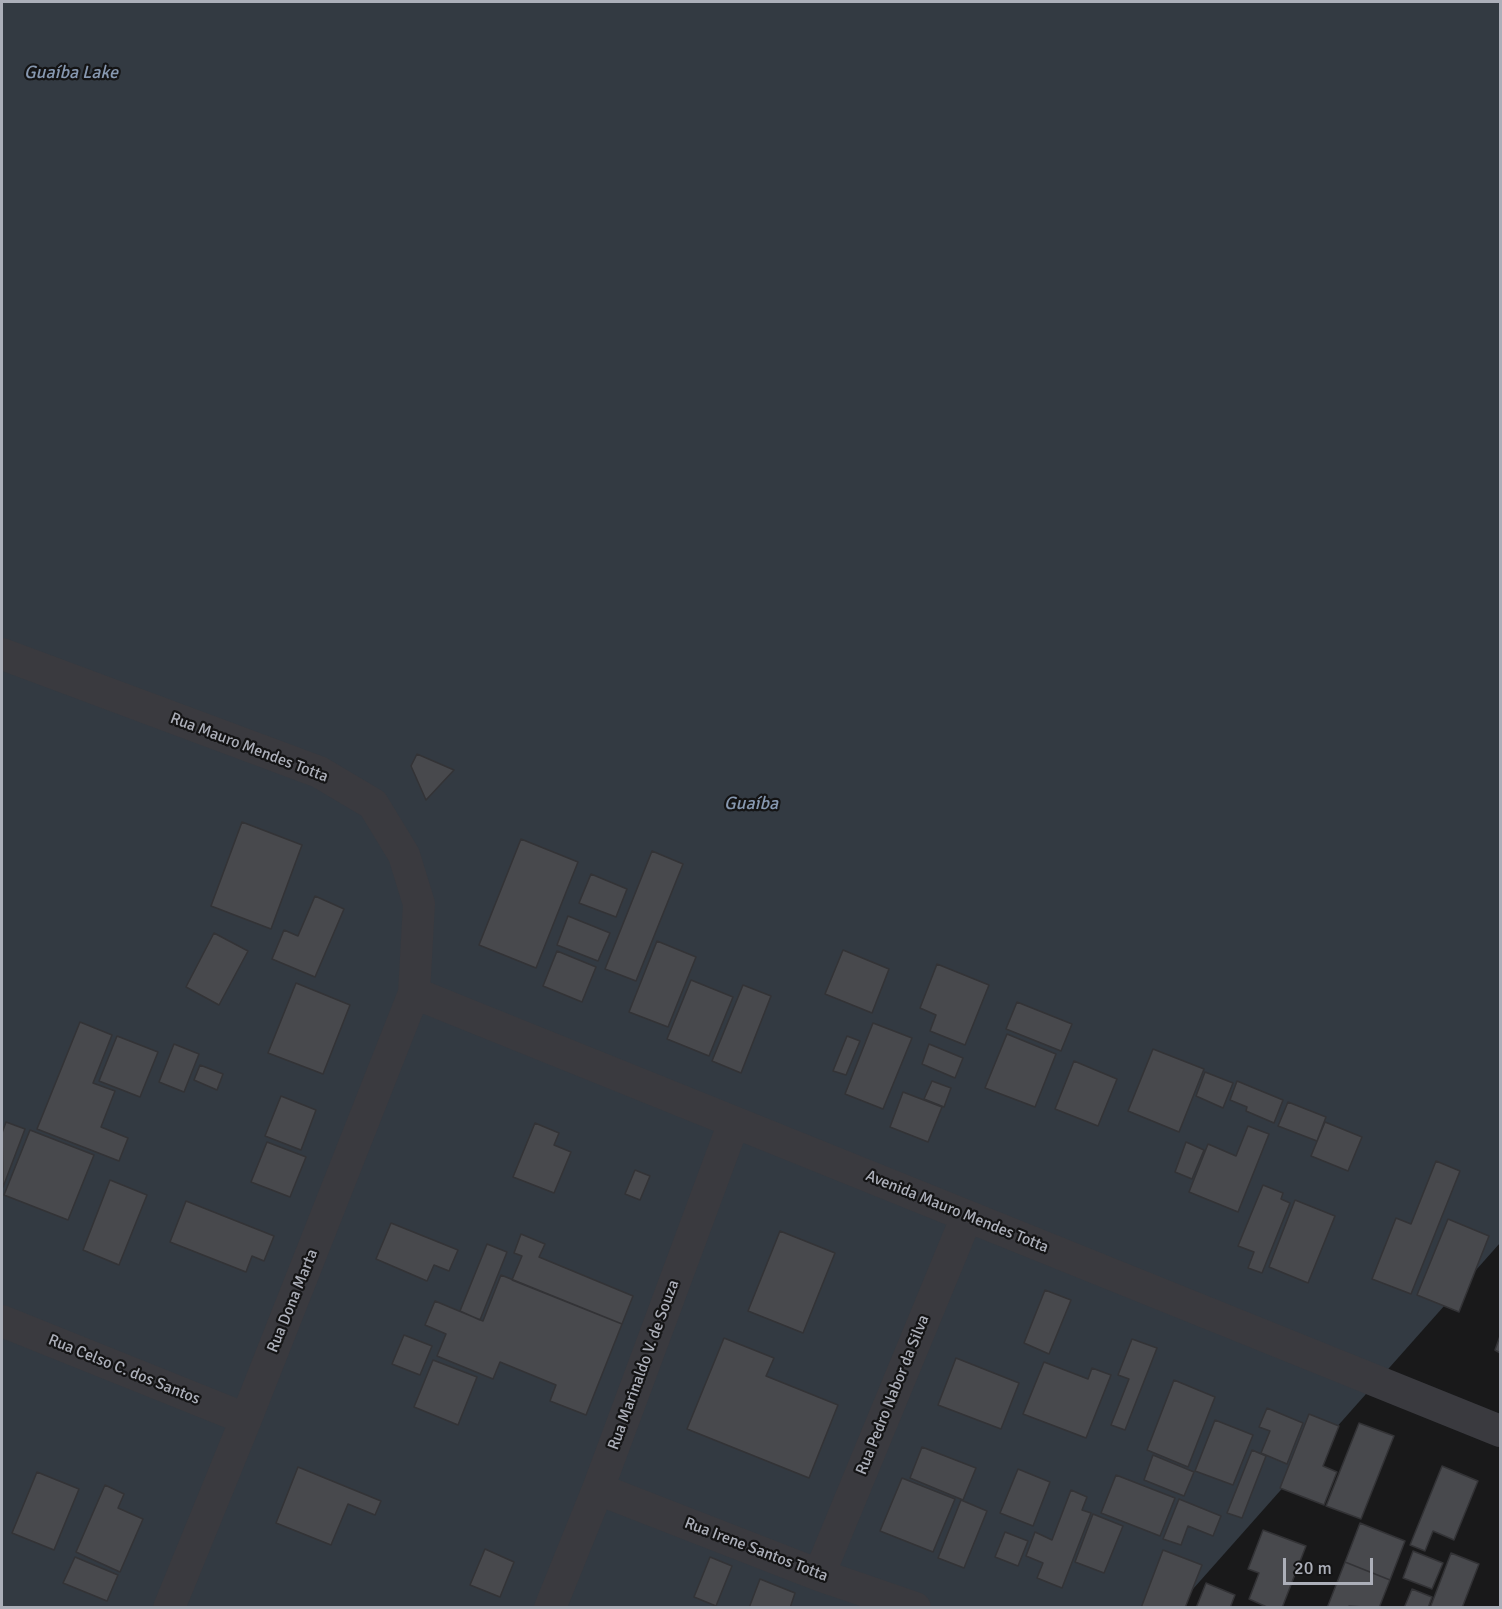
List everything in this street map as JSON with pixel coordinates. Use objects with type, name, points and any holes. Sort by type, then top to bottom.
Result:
[{"type":"street","name":"Rua Mauro Mendes Totta","points":[[2,654],[319,772],[373,804],[404,855],[419,904],[414,993]]},
{"type":"street","name":"Avenida Mauro Mendes Totta","points":[[414,993],[1500,1431]]},
{"type":"street","name":"Rua Dona Marta","points":[[169,1608],[414,993]]},
{"type":"street","name":"Rua Marinaldo V. de Souza","points":[[550,1608],[598,1489],[734,1122]]},
{"type":"street","name":"Rua Pedro Nabor da Silva","points":[[819,1575],[967,1216]]},
{"type":"street","name":"Rua Celso C. dos Santos","points":[[2,1322],[246,1419]]},
{"type":"street","name":"Rua Irene Santos Totta","points":[[598,1489],[819,1575],[915,1608]]},
{"type":"water","name":"Guaíba","points":[[2,2],[1500,2],[1500,1243],[1177,1607],[2,1608]]},
{"type":"building","points":[[417,754],[454,770],[426,800],[411,766]]},
{"type":"building","points":[[242,822],[302,845],[271,929],[211,906]]},
{"type":"building","points":[[521,839],[578,862],[536,968],[479,945]]},
{"type":"building","points":[[652,851],[683,864],[636,981],[605,969]]},
{"type":"building","points":[[591,874],[627,889],[616,917],[579,903]]},
{"type":"building","points":[[315,896],[344,909],[315,977],[272,959],[284,930],[298,936]]},
{"type":"building","points":[[568,916],[610,933],[598,961],[557,945]]},
{"type":"building","points":[[214,933],[248,951],[219,1005],[186,987]]},
{"type":"building","points":[[657,941],[696,957],[668,1027],[629,1012]]},
{"type":"building","points":[[843,950],[889,969],[872,1013],[825,994]]},
{"type":"building","points":[[557,951],[596,967],[582,1002],[543,986]]},
{"type":"building","points":[[937,964],[989,985],[965,1045],[930,1031],[936,1015],[920,1008]]},
{"type":"building","points":[[691,980],[733,997],[709,1056],[667,1039]]},
{"type":"building","points":[[296,983],[350,1005],[323,1074],[268,1053]]},
{"type":"building","points":[[743,985],[771,996],[741,1073],[712,1061]]},
{"type":"building","points":[[1017,1002],[1072,1024],[1061,1051],[1006,1029]]},
{"type":"building","points":[[80,1022],[112,1035],[93,1083],[115,1091],[101,1127],[128,1138],[119,1161],[37,1129]]},
{"type":"building","points":[[873,1023],[912,1038],[883,1109],[845,1094]]},
{"type":"building","points":[[1007,1034],[1056,1054],[1035,1107],[985,1088]]},
{"type":"building","points":[[117,1036],[158,1052],[140,1097],[99,1081]]},
{"type":"building","points":[[847,1036],[860,1041],[846,1075],[833,1071]]},
{"type":"building","points":[[174,1044],[199,1054],[184,1092],[159,1082]]},
{"type":"building","points":[[929,1044],[963,1058],[955,1078],[922,1064]]},
{"type":"building","points":[[1153,1049],[1204,1069],[1179,1132],[1128,1111]]},
{"type":"building","points":[[1074,1061],[1117,1079],[1098,1126],[1055,1109]]},
{"type":"building","points":[[200,1065],[223,1074],[217,1090],[194,1080]]},
{"type":"building","points":[[1205,1072],[1233,1083],[1223,1108],[1196,1096]]},
{"type":"building","points":[[932,1081],[951,1088],[944,1107],[924,1099]]},
{"type":"building","points":[[1237,1081],[1283,1100],[1274,1123],[1246,1111],[1247,1107],[1230,1100]]},
{"type":"building","points":[[903,1092],[942,1107],[928,1142],[890,1127]]},
{"type":"building","points":[[281,1096],[316,1110],[301,1150],[265,1136]]},
{"type":"building","points":[[1288,1102],[1326,1117],[1317,1141],[1278,1126]]},
{"type":"building","points":[[6,1122],[25,1129],[3,1187],[2,1133]]},
{"type":"building","points":[[1325,1122],[1362,1137],[1348,1171],[1311,1156]]},
{"type":"building","points":[[535,1123],[559,1133],[554,1145],[571,1152],[554,1193],[513,1177]]},
{"type":"building","points":[[1248,1126],[1269,1134],[1238,1212],[1189,1192],[1208,1144],[1236,1156]]},
{"type":"building","points":[[30,1130],[94,1155],[68,1220],[4,1195]]},
{"type":"building","points":[[267,1142],[306,1157],[290,1197],[251,1182]]},
{"type":"building","points":[[1186,1142],[1204,1150],[1192,1179],[1175,1172]]},
{"type":"building","points":[[1436,1161],[1460,1171],[1411,1294],[1372,1279],[1396,1218],[1411,1224]]},
{"type":"building","points":[[635,1170],[650,1176],[640,1200],[625,1194]]},
{"type":"building","points":[[110,1180],[147,1195],[119,1265],[83,1250]]},
{"type":"building","points":[[1263,1185],[1283,1193],[1281,1199],[1290,1203],[1262,1273],[1248,1268],[1254,1252],[1238,1246]]},
{"type":"building","points":[[1295,1200],[1335,1216],[1308,1283],[1269,1267]]},
{"type":"building","points":[[186,1201],[274,1236],[264,1261],[252,1256],[246,1272],[170,1242]]},
{"type":"building","points":[[1448,1219],[1489,1236],[1459,1312],[1417,1295]]},
{"type":"building","points":[[391,1223],[458,1250],[449,1271],[434,1265],[427,1281],[376,1259]]},
{"type":"building","points":[[780,1231],[835,1253],[803,1333],[748,1311]]},
{"type":"building","points":[[521,1234],[545,1244],[539,1257],[633,1296],[622,1324],[512,1280],[522,1256],[514,1253]]},
{"type":"building","points":[[487,1244],[507,1252],[480,1320],[460,1311]]},
{"type":"building","points":[[501,1275],[622,1324],[586,1415],[550,1401],[556,1385],[500,1362],[493,1379],[437,1356],[446,1334],[425,1325],[435,1301],[483,1321]]},
{"type":"building","points":[[1045,1290],[1071,1300],[1049,1354],[1024,1343]]},
{"type":"building","points":[[404,1335],[432,1346],[420,1375],[392,1364]]},
{"type":"building","points":[[1500,1336],[1500,1353],[1495,1350]]},
{"type":"building","points":[[724,1338],[774,1358],[766,1376],[838,1405],[809,1478],[687,1429]]},
{"type":"building","points":[[1132,1339],[1157,1348],[1125,1430],[1111,1425],[1129,1379],[1118,1375]]},
{"type":"building","points":[[956,1358],[1019,1383],[1001,1429],[938,1405]]},
{"type":"building","points":[[433,1360],[477,1377],[458,1425],[414,1407]]},
{"type":"building","points":[[1044,1362],[1088,1379],[1092,1368],[1111,1375],[1086,1438],[1023,1414]]},
{"type":"building","points":[[1174,1380],[1215,1397],[1188,1467],[1147,1450]]},
{"type":"building","points":[[1267,1408],[1303,1423],[1287,1464],[1261,1453],[1270,1431],[1259,1427]]},
{"type":"building","points":[[1309,1414],[1339,1426],[1323,1466],[1337,1472],[1324,1505],[1280,1488]]},
{"type":"building","points":[[1215,1420],[1253,1435],[1233,1485],[1195,1471]]},
{"type":"building","points":[[1359,1423],[1394,1436],[1361,1519],[1326,1506]]},
{"type":"building","points":[[922,1447],[976,1468],[963,1500],[910,1478]]},
{"type":"building","points":[[1252,1450],[1266,1456],[1242,1518],[1227,1513]]},
{"type":"building","points":[[1153,1455],[1194,1472],[1184,1496],[1144,1480]]},
{"type":"building","points":[[1442,1466],[1478,1481],[1454,1540],[1433,1531],[1425,1551],[1410,1545]]},
{"type":"building","points":[[298,1467],[381,1501],[375,1515],[348,1504],[331,1545],[276,1523]]},
{"type":"building","points":[[1018,1469],[1050,1482],[1033,1526],[1000,1513]]},
{"type":"building","points":[[37,1472],[79,1489],[54,1550],[12,1533]]},
{"type":"building","points":[[1116,1475],[1175,1498],[1160,1536],[1101,1513]]},
{"type":"building","points":[[902,1478],[955,1499],[933,1552],[880,1531]]},
{"type":"building","points":[[105,1485],[124,1494],[118,1508],[143,1519],[120,1572],[76,1552]]},
{"type":"building","points":[[1071,1490],[1087,1497],[1082,1510],[1091,1513],[1062,1588],[1037,1578],[1043,1563],[1026,1556],[1035,1532],[1052,1540]]},
{"type":"building","points":[[1179,1499],[1221,1516],[1213,1536],[1188,1526],[1181,1545],[1163,1539]]},
{"type":"building","points":[[961,1500],[987,1511],[964,1568],[938,1558]]},
{"type":"building","points":[[1093,1514],[1123,1526],[1104,1573],[1075,1562]]},
{"type":"building","points":[[1360,1523],[1405,1541],[1390,1580],[1345,1562]]},
{"type":"building","points":[[1263,1530],[1306,1546],[1282,1608],[1269,1608],[1249,1599],[1259,1573],[1248,1569]]},
{"type":"building","points":[[1005,1532],[1028,1541],[1018,1566],[995,1557]]},
{"type":"building","points":[[485,1549],[514,1562],[500,1597],[470,1585]]},
{"type":"building","points":[[1163,1550],[1202,1565],[1185,1608],[1141,1608]]},
{"type":"building","points":[[1413,1551],[1443,1563],[1432,1589],[1403,1578]]},
{"type":"building","points":[[1451,1553],[1479,1564],[1462,1608],[1430,1608]]},
{"type":"building","points":[[75,1557],[118,1575],[107,1601],[63,1583]]},
{"type":"building","points":[[710,1557],[732,1566],[716,1606],[694,1597]]},
{"type":"building","points":[[1345,1562],[1390,1580],[1379,1608],[1349,1606],[1349,1608],[1327,1608]]},
{"type":"building","points":[[760,1579],[795,1593],[790,1608],[749,1608]]},
{"type":"building","points":[[1206,1583],[1235,1595],[1230,1608],[1196,1608]]},
{"type":"building","points":[[1412,1589],[1432,1597],[1428,1608],[1404,1608]]},
{"type":"water label","name":"Guaíba Lake","points":[[71,73]]}]
